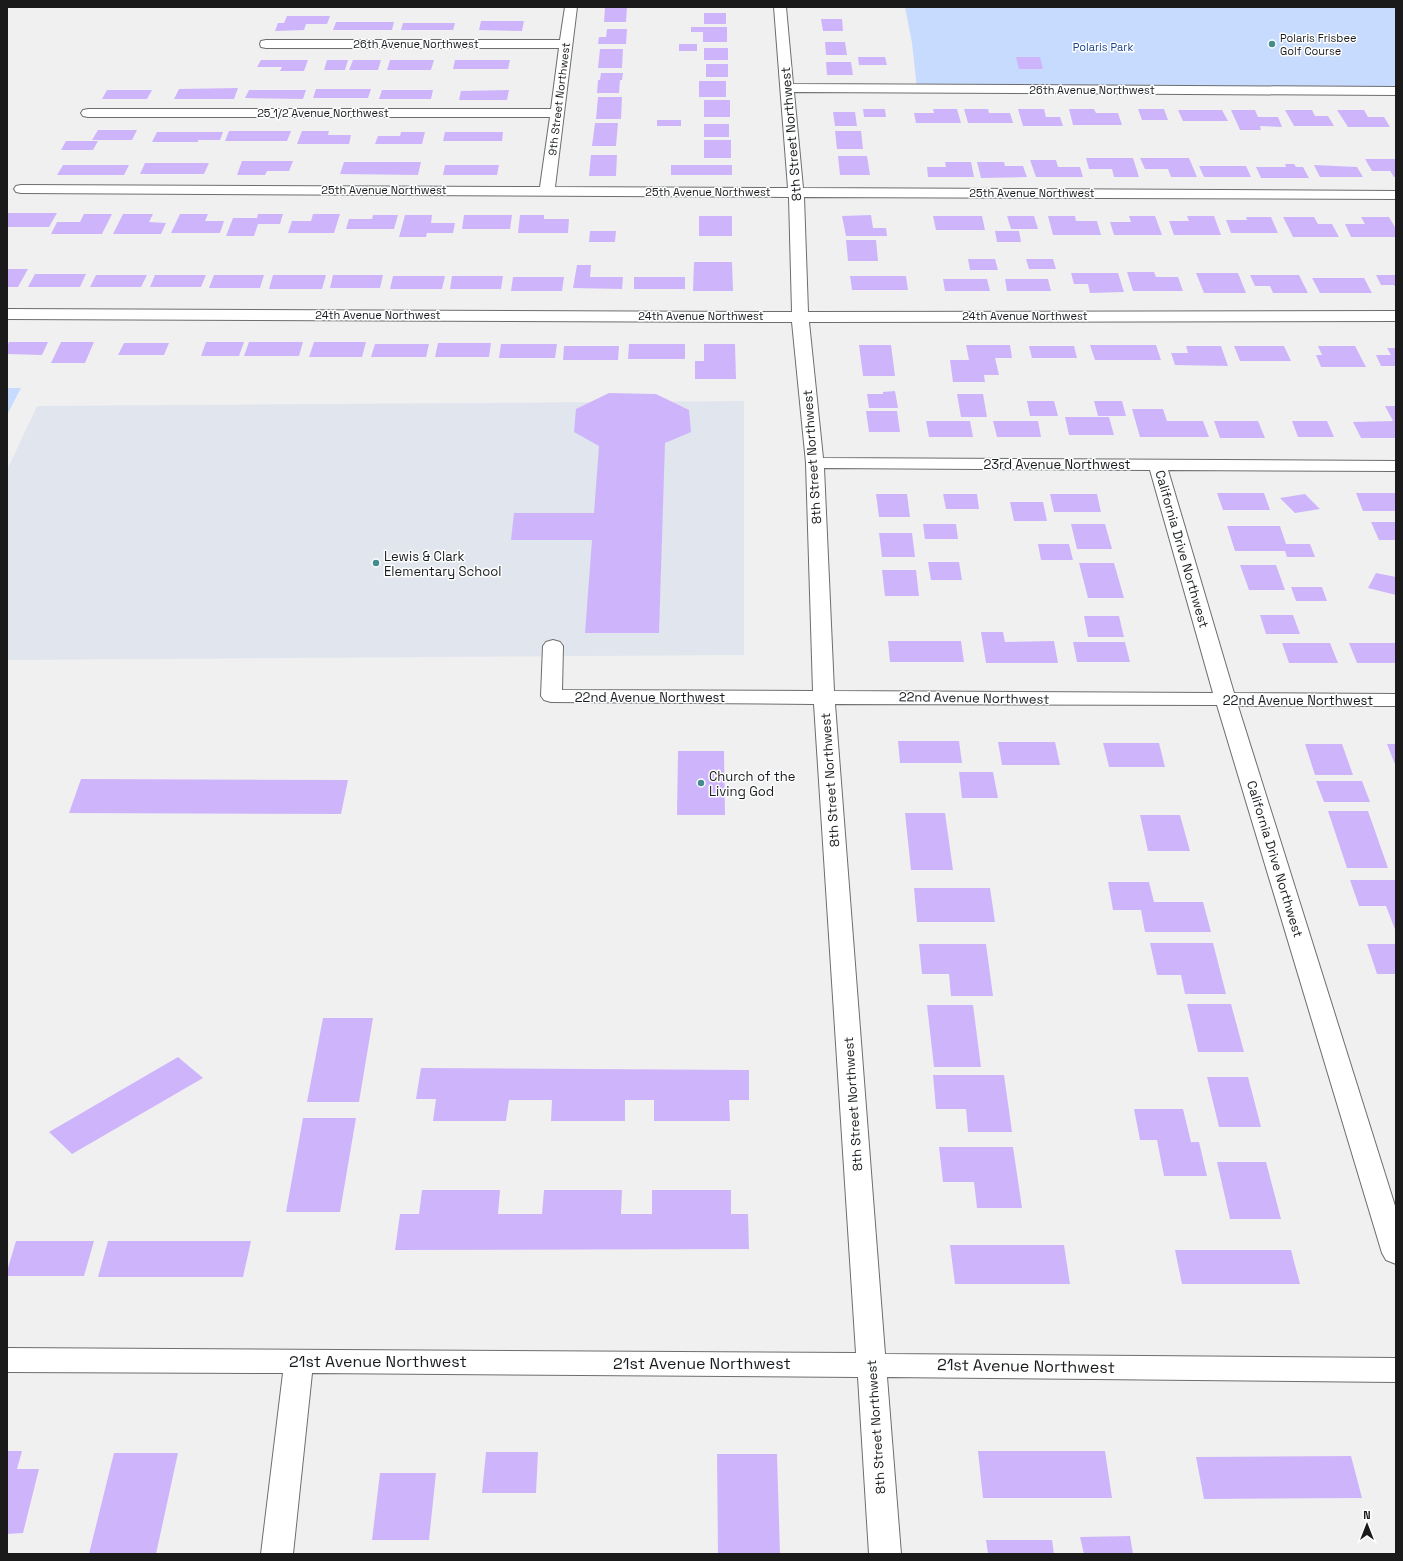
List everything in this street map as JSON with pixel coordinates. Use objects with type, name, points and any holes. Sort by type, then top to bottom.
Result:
[{"type":"street","name":"9th Street Northwest","points":[[547,191],[571,7]]},
{"type":"street","name":"8th Street Northwest","points":[[780,7],[796,192],[800,317],[814,462],[824,697],[885,1554]]},
{"type":"street","name":"26th Avenue Northwest","points":[[266,44],[566,44]]},
{"type":"street","name":"26th Avenue Northwest","points":[[787,88],[1396,91]]},
{"type":"street","name":"25 1/2 Avenue Northwest","points":[[88,113],[557,113]]},
{"type":"street","name":"25th Avenue Northwest","points":[[21,188],[1396,195]]},
{"type":"street","name":"24th Avenue Northwest","points":[[7,314],[800,317],[1396,316]]},
{"type":"street","name":"23rd Avenue Northwest","points":[[814,462],[1396,466]]},
{"type":"street","name":"California Drive Northwest","points":[[1157,464],[1226,700],[1396,1253]]},
{"type":"street","name":"22nd Avenue Northwest","points":[[553,646],[551,696],[1396,700]]},
{"type":"street","name":"21st Avenue Northwest","points":[[7,1360],[871,1365],[1396,1370]]},
{"type":"street","points":[[277,1554],[300,1361]]},
{"type":"shaded area","name":"Lewis & Clark Elementary School","points":[[744,401],[744,655],[7,660],[7,470],[37,406]]},
{"type":"green space","name":"Polaris Park","points":[[905,7],[1396,7],[1396,87],[917,89],[912,43]]},
{"type":"green space","points":[[7,388],[21,388],[7,415]]},
{"type":"building","points":[[605,7],[627,7],[626,22],[604,22]]},
{"type":"building","points":[[704,13],[726,13],[726,24],[704,24]]},
{"type":"building","points":[[287,16],[330,16],[327,24],[306,24],[304,30],[275,31],[278,23],[284,23]]},
{"type":"building","points":[[821,19],[842,19],[843,31],[823,31]]},
{"type":"building","points":[[481,21],[524,21],[522,31],[479,30]]},
{"type":"building","points":[[336,22],[394,22],[392,30],[333,30]]},
{"type":"building","points":[[403,23],[455,23],[453,30],[401,30]]},
{"type":"building","points":[[691,27],[727,27],[727,42],[703,42],[703,32],[691,32]]},
{"type":"building","points":[[607,29],[627,29],[626,44],[598,44],[599,37],[606,37]]},
{"type":"building","points":[[825,42],[845,42],[847,55],[826,55]]},
{"type":"building","points":[[679,44],[697,44],[697,51],[679,51]]},
{"type":"building","points":[[704,48],[728,48],[728,60],[704,60]]},
{"type":"building","points":[[600,49],[623,49],[622,68],[598,68]]},
{"type":"building","points":[[858,57],[885,57],[887,65],[859,65]]},
{"type":"building","points":[[1016,57],[1040,57],[1043,69],[1019,69]]},
{"type":"building","points":[[261,60],[308,60],[304,71],[280,71],[282,67],[257,67]]},
{"type":"building","points":[[327,60],[348,60],[345,70],[324,70]]},
{"type":"building","points":[[353,60],[381,60],[378,70],[349,70]]},
{"type":"building","points":[[390,60],[434,60],[431,70],[387,70]]},
{"type":"building","points":[[455,60],[510,60],[508,69],[453,69]]},
{"type":"building","points":[[826,62],[851,62],[853,75],[827,75]]},
{"type":"building","points":[[706,64],[728,64],[728,77],[706,77]]},
{"type":"building","points":[[601,73],[623,73],[622,80],[600,80]]},
{"type":"building","points":[[598,80],[620,80],[619,93],[597,93]]},
{"type":"building","points":[[699,81],[726,81],[726,97],[699,97]]},
{"type":"building","points":[[238,88],[234,99],[174,99],[179,89]]},
{"type":"building","points":[[316,89],[371,89],[368,98],[313,98]]},
{"type":"building","points":[[107,90],[152,90],[147,99],[102,99]]},
{"type":"building","points":[[249,90],[306,90],[303,99],[245,98]]},
{"type":"building","points":[[382,90],[433,90],[431,99],[379,99]]},
{"type":"building","points":[[509,90],[507,100],[459,100],[461,91]]},
{"type":"building","points":[[598,97],[622,97],[621,119],[596,119]]},
{"type":"building","points":[[704,100],[730,100],[730,117],[704,117]]},
{"type":"building","points":[[863,109],[885,109],[886,117],[864,117]]},
{"type":"building","points":[[933,109],[957,109],[961,123],[916,123],[914,113],[934,113]]},
{"type":"building","points":[[964,109],[988,109],[989,113],[1010,113],[1013,123],[968,123]]},
{"type":"building","points":[[1018,109],[1044,109],[1046,117],[1060,117],[1063,126],[1023,126]]},
{"type":"building","points":[[1069,109],[1094,109],[1096,113],[1118,113],[1122,125],[1073,125]]},
{"type":"building","points":[[1138,109],[1164,109],[1168,120],[1142,120]]},
{"type":"building","points":[[1178,110],[1222,110],[1228,121],[1183,121]]},
{"type":"building","points":[[1231,110],[1255,110],[1258,117],[1278,117],[1282,127],[1260,126],[1261,130],[1240,130]]},
{"type":"building","points":[[1285,110],[1312,110],[1315,116],[1328,116],[1334,126],[1294,126]]},
{"type":"building","points":[[1337,110],[1364,110],[1368,117],[1384,117],[1390,127],[1348,127]]},
{"type":"building","points":[[833,112],[855,112],[857,126],[835,126]]},
{"type":"building","points":[[657,120],[681,120],[681,126],[657,126]]},
{"type":"building","points":[[595,123],[618,123],[616,146],[592,146]]},
{"type":"building","points":[[704,124],[729,124],[729,137],[704,137]]},
{"type":"building","points":[[98,130],[137,130],[132,140],[92,140]]},
{"type":"building","points":[[229,131],[291,131],[287,141],[225,141]]},
{"type":"building","points":[[302,131],[329,131],[328,135],[351,135],[349,144],[297,144]]},
{"type":"building","points":[[835,131],[861,131],[863,149],[837,149]]},
{"type":"building","points":[[157,132],[223,132],[220,140],[198,140],[198,142],[152,142]]},
{"type":"building","points":[[401,132],[425,132],[422,144],[375,144],[378,136],[400,136]]},
{"type":"building","points":[[445,132],[503,132],[502,141],[443,141]]},
{"type":"building","points":[[704,140],[731,140],[731,158],[704,158]]},
{"type":"building","points":[[66,141],[98,141],[93,150],[61,150]]},
{"type":"building","points":[[591,155],[617,155],[616,176],[589,176]]},
{"type":"building","points":[[838,156],[867,156],[870,175],[840,175]]},
{"type":"building","points":[[1086,158],[1133,158],[1139,177],[1114,177],[1112,169],[1089,169]]},
{"type":"building","points":[[1140,158],[1189,158],[1197,177],[1171,177],[1168,169],[1145,169]]},
{"type":"building","points":[[1365,159],[1396,159],[1396,177],[1394,177],[1390,171],[1372,171]]},
{"type":"building","points":[[1030,160],[1056,160],[1058,167],[1080,167],[1083,177],[1036,177]]},
{"type":"building","points":[[242,161],[293,161],[289,171],[267,171],[265,175],[237,175]]},
{"type":"building","points":[[344,162],[421,162],[418,175],[340,174]]},
{"type":"building","points":[[945,162],[971,162],[974,177],[928,177],[927,167],[946,167]]},
{"type":"building","points":[[977,162],[1004,162],[1005,166],[1023,166],[1027,177],[981,178]]},
{"type":"building","points":[[145,163],[209,163],[204,174],[140,174]]},
{"type":"building","points":[[1285,164],[1294,164],[1296,167],[1303,167],[1309,178],[1261,178],[1256,167],[1286,167]]},
{"type":"building","points":[[63,165],[129,165],[124,175],[57,175]]},
{"type":"building","points":[[445,165],[499,165],[497,175],[443,175]]},
{"type":"building","points":[[671,165],[732,165],[732,175],[671,175]]},
{"type":"building","points":[[1314,165],[1357,167],[1363,177],[1320,177]]},
{"type":"building","points":[[1199,166],[1246,166],[1251,177],[1204,177]]},
{"type":"building","points":[[7,213],[57,213],[49,227],[7,227]]},
{"type":"building","points":[[84,214],[112,214],[102,234],[51,234],[57,222],[80,222]]},
{"type":"building","points":[[123,214],[153,214],[149,222],[166,223],[161,234],[113,234]]},
{"type":"building","points":[[180,214],[208,214],[205,221],[224,221],[220,233],[171,233]]},
{"type":"building","points":[[258,214],[283,214],[280,224],[258,224],[254,236],[226,236],[233,218],[257,218]]},
{"type":"building","points":[[313,214],[340,214],[334,233],[288,233],[292,221],[311,221]]},
{"type":"building","points":[[373,215],[398,215],[394,229],[346,229],[349,219],[372,219]]},
{"type":"building","points":[[405,215],[432,215],[431,223],[455,223],[453,233],[427,233],[426,237],[399,237]]},
{"type":"building","points":[[464,215],[512,215],[510,229],[462,229]]},
{"type":"building","points":[[520,215],[544,215],[544,219],[569,219],[568,233],[518,233]]},
{"type":"building","points":[[871,215],[873,228],[886,228],[887,236],[846,236],[842,216]]},
{"type":"building","points":[[699,216],[732,216],[732,236],[699,236]]},
{"type":"building","points":[[933,216],[982,216],[985,230],[936,230]]},
{"type":"building","points":[[1007,216],[1034,216],[1038,229],[1011,229]]},
{"type":"building","points":[[1048,216],[1075,216],[1076,221],[1097,221],[1101,235],[1053,235]]},
{"type":"building","points":[[1129,216],[1155,216],[1162,235],[1114,235],[1110,222],[1131,222]]},
{"type":"building","points":[[1187,216],[1214,216],[1221,235],[1174,235],[1169,221],[1189,221]]},
{"type":"building","points":[[1246,217],[1271,217],[1278,233],[1231,233],[1226,220],[1247,220]]},
{"type":"building","points":[[1283,217],[1314,217],[1318,224],[1332,224],[1339,237],[1293,237]]},
{"type":"building","points":[[1361,217],[1389,217],[1396,229],[1396,237],[1351,237],[1345,224],[1365,224]]},
{"type":"building","points":[[590,231],[616,231],[615,242],[589,242]]},
{"type":"building","points":[[995,231],[1019,231],[1021,242],[997,242]]},
{"type":"building","points":[[846,240],[876,240],[878,261],[848,261]]},
{"type":"building","points":[[968,259],[995,259],[998,270],[970,270]]},
{"type":"building","points":[[1026,259],[1053,259],[1056,269],[1029,269]]},
{"type":"building","points":[[694,262],[732,262],[733,291],[693,291]]},
{"type":"building","points":[[577,265],[591,265],[590,277],[623,277],[622,289],[573,288]]},
{"type":"building","points":[[7,269],[28,269],[18,287],[7,287]]},
{"type":"building","points":[[1127,272],[1154,272],[1156,277],[1178,277],[1183,291],[1133,291]]},
{"type":"building","points":[[1071,273],[1118,273],[1124,292],[1090,293],[1088,284],[1074,284]]},
{"type":"building","points":[[1196,273],[1238,273],[1246,293],[1204,293]]},
{"type":"building","points":[[35,274],[86,274],[80,287],[28,287]]},
{"type":"building","points":[[96,275],[147,275],[141,287],[90,287]]},
{"type":"building","points":[[155,275],[206,275],[201,287],[150,287]]},
{"type":"building","points":[[214,275],[264,275],[260,288],[209,288]]},
{"type":"building","points":[[273,275],[326,275],[322,289],[269,289]]},
{"type":"building","points":[[333,275],[383,275],[380,288],[330,288]]},
{"type":"building","points":[[1250,275],[1299,275],[1308,293],[1273,293],[1270,286],[1255,286]]},
{"type":"building","points":[[1376,275],[1396,275],[1396,288],[1394,285],[1381,285]]},
{"type":"building","points":[[393,276],[445,276],[442,289],[390,289]]},
{"type":"building","points":[[452,276],[503,276],[501,289],[450,289]]},
{"type":"building","points":[[850,276],[906,276],[908,290],[852,290]]},
{"type":"building","points":[[513,277],[564,277],[562,291],[511,291]]},
{"type":"building","points":[[634,277],[685,277],[685,289],[634,289]]},
{"type":"building","points":[[1312,278],[1364,278],[1372,293],[1320,293]]},
{"type":"building","points":[[943,279],[987,279],[990,291],[945,291]]},
{"type":"building","points":[[1005,279],[1048,279],[1051,291],[1007,291]]},
{"type":"building","points":[[9,342],[48,342],[42,355],[7,354],[7,346]]},
{"type":"building","points":[[61,342],[94,342],[85,363],[51,363]]},
{"type":"building","points":[[206,342],[244,342],[239,356],[201,356]]},
{"type":"building","points":[[249,342],[303,342],[299,356],[244,356]]},
{"type":"building","points":[[314,342],[366,342],[362,357],[309,357]]},
{"type":"building","points":[[124,343],[169,343],[164,355],[118,355]]},
{"type":"building","points":[[438,343],[491,343],[489,357],[435,357]]},
{"type":"building","points":[[375,344],[429,344],[426,357],[371,357]]},
{"type":"building","points":[[501,344],[557,344],[555,358],[499,358]]},
{"type":"building","points":[[629,344],[685,344],[685,359],[628,359]]},
{"type":"building","points":[[704,344],[735,344],[736,379],[695,379],[695,361],[704,361]]},
{"type":"building","points":[[859,345],[891,345],[895,376],[863,376]]},
{"type":"building","points":[[966,345],[1010,345],[1012,358],[995,358],[999,375],[984,375],[985,382],[953,382],[950,360],[969,360]]},
{"type":"building","points":[[1090,345],[1156,345],[1161,360],[1095,360]]},
{"type":"building","points":[[564,346],[619,346],[618,360],[563,360]]},
{"type":"building","points":[[1029,346],[1074,346],[1077,358],[1032,358]]},
{"type":"building","points":[[1186,346],[1221,346],[1228,366],[1175,365],[1171,353],[1188,353]]},
{"type":"building","points":[[1234,346],[1284,346],[1291,361],[1240,361]]},
{"type":"building","points":[[1318,346],[1355,346],[1366,367],[1321,367],[1316,355],[1322,355]]},
{"type":"building","points":[[1387,348],[1396,348],[1396,366],[1381,366],[1376,355],[1391,355]]},
{"type":"building","points":[[895,391],[898,408],[869,408],[867,394],[883,394],[883,392]]},
{"type":"building","points":[[609,393],[656,394],[689,410],[691,432],[665,443],[659,633],[585,633],[592,540],[511,540],[514,513],[594,513],[599,446],[574,432],[576,409]]},
{"type":"building","points":[[957,394],[983,394],[987,417],[961,417]]},
{"type":"building","points":[[1027,401],[1054,401],[1058,416],[1030,416]]},
{"type":"building","points":[[1094,401],[1122,401],[1126,416],[1098,416]]},
{"type":"building","points":[[1385,406],[1396,406],[1396,438],[1361,438],[1353,422],[1393,421]]},
{"type":"building","points":[[1132,409],[1163,409],[1167,421],[1203,421],[1209,437],[1140,437]]},
{"type":"building","points":[[866,411],[897,411],[900,432],[869,432]]},
{"type":"building","points":[[1065,417],[1109,417],[1114,435],[1069,435]]},
{"type":"building","points":[[926,421],[970,421],[973,437],[929,437]]},
{"type":"building","points":[[993,421],[1038,421],[1041,437],[997,437]]},
{"type":"building","points":[[1214,421],[1258,421],[1265,438],[1220,438]]},
{"type":"building","points":[[1292,421],[1327,421],[1334,437],[1298,437]]},
{"type":"building","points":[[1217,493],[1264,493],[1270,510],[1223,510]]},
{"type":"building","points":[[1356,493],[1396,493],[1396,511],[1363,511]]},
{"type":"building","points":[[876,494],[907,494],[910,517],[879,517]]},
{"type":"building","points":[[943,494],[977,494],[979,509],[946,509]]},
{"type":"building","points":[[1050,494],[1097,494],[1101,512],[1054,512]]},
{"type":"building","points":[[1305,494],[1320,509],[1295,513],[1280,498]]},
{"type":"building","points":[[1010,502],[1043,502],[1047,521],[1014,521]]},
{"type":"building","points":[[1371,522],[1396,522],[1396,540],[1379,540]]},
{"type":"building","points":[[923,524],[956,524],[958,539],[925,539]]},
{"type":"building","points":[[1071,524],[1105,524],[1112,549],[1077,549]]},
{"type":"building","points":[[1227,526],[1280,526],[1286,544],[1310,544],[1315,557],[1287,557],[1285,551],[1235,551]]},
{"type":"building","points":[[879,533],[912,533],[915,557],[882,557]]},
{"type":"building","points":[[1038,544],[1069,544],[1073,560],[1041,560]]},
{"type":"building","points":[[928,562],[959,562],[962,580],[931,580]]},
{"type":"building","points":[[1079,563],[1114,563],[1124,598],[1088,598]]},
{"type":"building","points":[[1240,565],[1276,565],[1285,590],[1249,590]]},
{"type":"building","points":[[882,570],[916,570],[919,596],[885,596]]},
{"type":"building","points":[[1376,573],[1396,577],[1396,595],[1368,588]]},
{"type":"building","points":[[1291,587],[1322,587],[1327,601],[1296,601]]},
{"type":"building","points":[[1260,615],[1293,615],[1300,634],[1266,634]]},
{"type":"building","points":[[1084,616],[1119,616],[1124,637],[1088,637]]},
{"type":"building","points":[[981,632],[1003,632],[1005,642],[1054,641],[1058,663],[986,663]]},
{"type":"building","points":[[888,641],[961,641],[964,662],[890,662]]},
{"type":"building","points":[[1073,642],[1125,642],[1130,662],[1077,662]]},
{"type":"building","points":[[1282,643],[1330,643],[1338,663],[1289,663]]},
{"type":"building","points":[[1349,643],[1396,643],[1396,663],[1357,663]]},
{"type":"building","points":[[898,741],[959,741],[962,763],[900,763]]},
{"type":"building","points":[[998,742],[1055,742],[1060,765],[1002,765]]},
{"type":"building","points":[[1103,743],[1159,743],[1165,767],[1109,767]]},
{"type":"building","points":[[1305,744],[1342,744],[1353,775],[1315,775]]},
{"type":"building","points":[[1387,744],[1396,744],[1396,767]]},
{"type":"building","name":"Church of the Living God","points":[[678,751],[724,751],[725,815],[677,815]]},
{"type":"building","points":[[959,772],[993,772],[998,798],[962,798]]},
{"type":"building","points":[[81,779],[348,780],[341,814],[69,813]]},
{"type":"building","points":[[1316,781],[1362,781],[1370,802],[1324,802]]},
{"type":"building","points":[[1328,811],[1368,811],[1388,868],[1347,868]]},
{"type":"building","points":[[905,813],[945,813],[953,870],[911,870]]},
{"type":"building","points":[[1140,815],[1180,815],[1190,851],[1148,851]]},
{"type":"building","points":[[1350,880],[1396,880],[1396,932],[1386,906],[1359,906]]},
{"type":"building","points":[[1108,882],[1149,882],[1154,902],[1203,902],[1211,932],[1145,932],[1141,910],[1113,910]]},
{"type":"building","points":[[914,888],[990,888],[995,922],[917,922]]},
{"type":"building","points":[[1150,943],[1213,943],[1226,994],[1185,994],[1181,975],[1157,975]]},
{"type":"building","points":[[919,944],[986,944],[993,996],[951,996],[949,974],[922,974]]},
{"type":"building","points":[[1367,944],[1396,944],[1396,974],[1377,974]]},
{"type":"building","points":[[1187,1004],[1231,1004],[1244,1052],[1198,1052]]},
{"type":"building","points":[[927,1005],[973,1005],[981,1067],[934,1067]]},
{"type":"building","points":[[323,1018],[373,1018],[359,1102],[307,1102]]},
{"type":"building","points":[[178,1057],[203,1078],[72,1154],[49,1132]]},
{"type":"building","points":[[421,1068],[749,1070],[749,1100],[729,1100],[730,1121],[654,1121],[654,1100],[625,1100],[625,1121],[551,1121],[552,1100],[509,1100],[506,1121],[433,1121],[436,1099],[416,1099]]},
{"type":"building","points":[[933,1075],[1004,1075],[1012,1132],[968,1132],[966,1109],[936,1109]]},
{"type":"building","points":[[1207,1077],[1248,1077],[1261,1127],[1219,1127]]},
{"type":"building","points":[[1134,1109],[1183,1109],[1191,1142],[1199,1142],[1207,1176],[1164,1176],[1157,1140],[1140,1140]]},
{"type":"building","points":[[303,1118],[356,1118],[340,1212],[286,1212]]},
{"type":"building","points":[[939,1147],[1013,1147],[1022,1208],[977,1208],[974,1182],[943,1182]]},
{"type":"building","points":[[1217,1162],[1266,1162],[1281,1219],[1230,1219]]},
{"type":"building","points":[[422,1190],[500,1190],[498,1214],[542,1214],[544,1190],[622,1190],[621,1214],[652,1214],[652,1190],[731,1190],[731,1214],[748,1214],[749,1249],[395,1250],[400,1214],[419,1214]]},
{"type":"building","points":[[16,1241],[94,1241],[84,1276],[7,1276],[7,1271]]},
{"type":"building","points":[[108,1241],[251,1241],[243,1277],[98,1277]]},
{"type":"building","points":[[950,1245],[1064,1245],[1070,1284],[955,1284]]},
{"type":"building","points":[[1175,1250],[1291,1250],[1300,1284],[1182,1284]]},
{"type":"building","points":[[7,1451],[22,1451],[17,1469],[39,1469],[23,1533],[7,1534]]},
{"type":"building","points":[[978,1451],[1105,1451],[1112,1498],[983,1498]]},
{"type":"building","points":[[486,1452],[538,1452],[536,1493],[482,1493]]},
{"type":"building","points":[[114,1453],[178,1453],[156,1554],[89,1554]]},
{"type":"building","points":[[717,1454],[777,1454],[780,1554],[718,1554]]},
{"type":"building","points":[[1351,1456],[1362,1498],[1204,1499],[1196,1457]]},
{"type":"building","points":[[380,1473],[436,1473],[429,1540],[372,1540]]},
{"type":"building","points":[[1130,1536],[1133,1554],[1084,1554],[1080,1537]]},
{"type":"building","points":[[986,1540],[1052,1540],[1054,1554],[988,1554]]},
{"type":"place","name":"Polaris Frisbee Golf Course","points":[[1272,44]]},
{"type":"place","name":"Lewis & Clark Elementary School","points":[[376,563]]},
{"type":"place","name":"Church of the Living God","points":[[701,783]]}]
